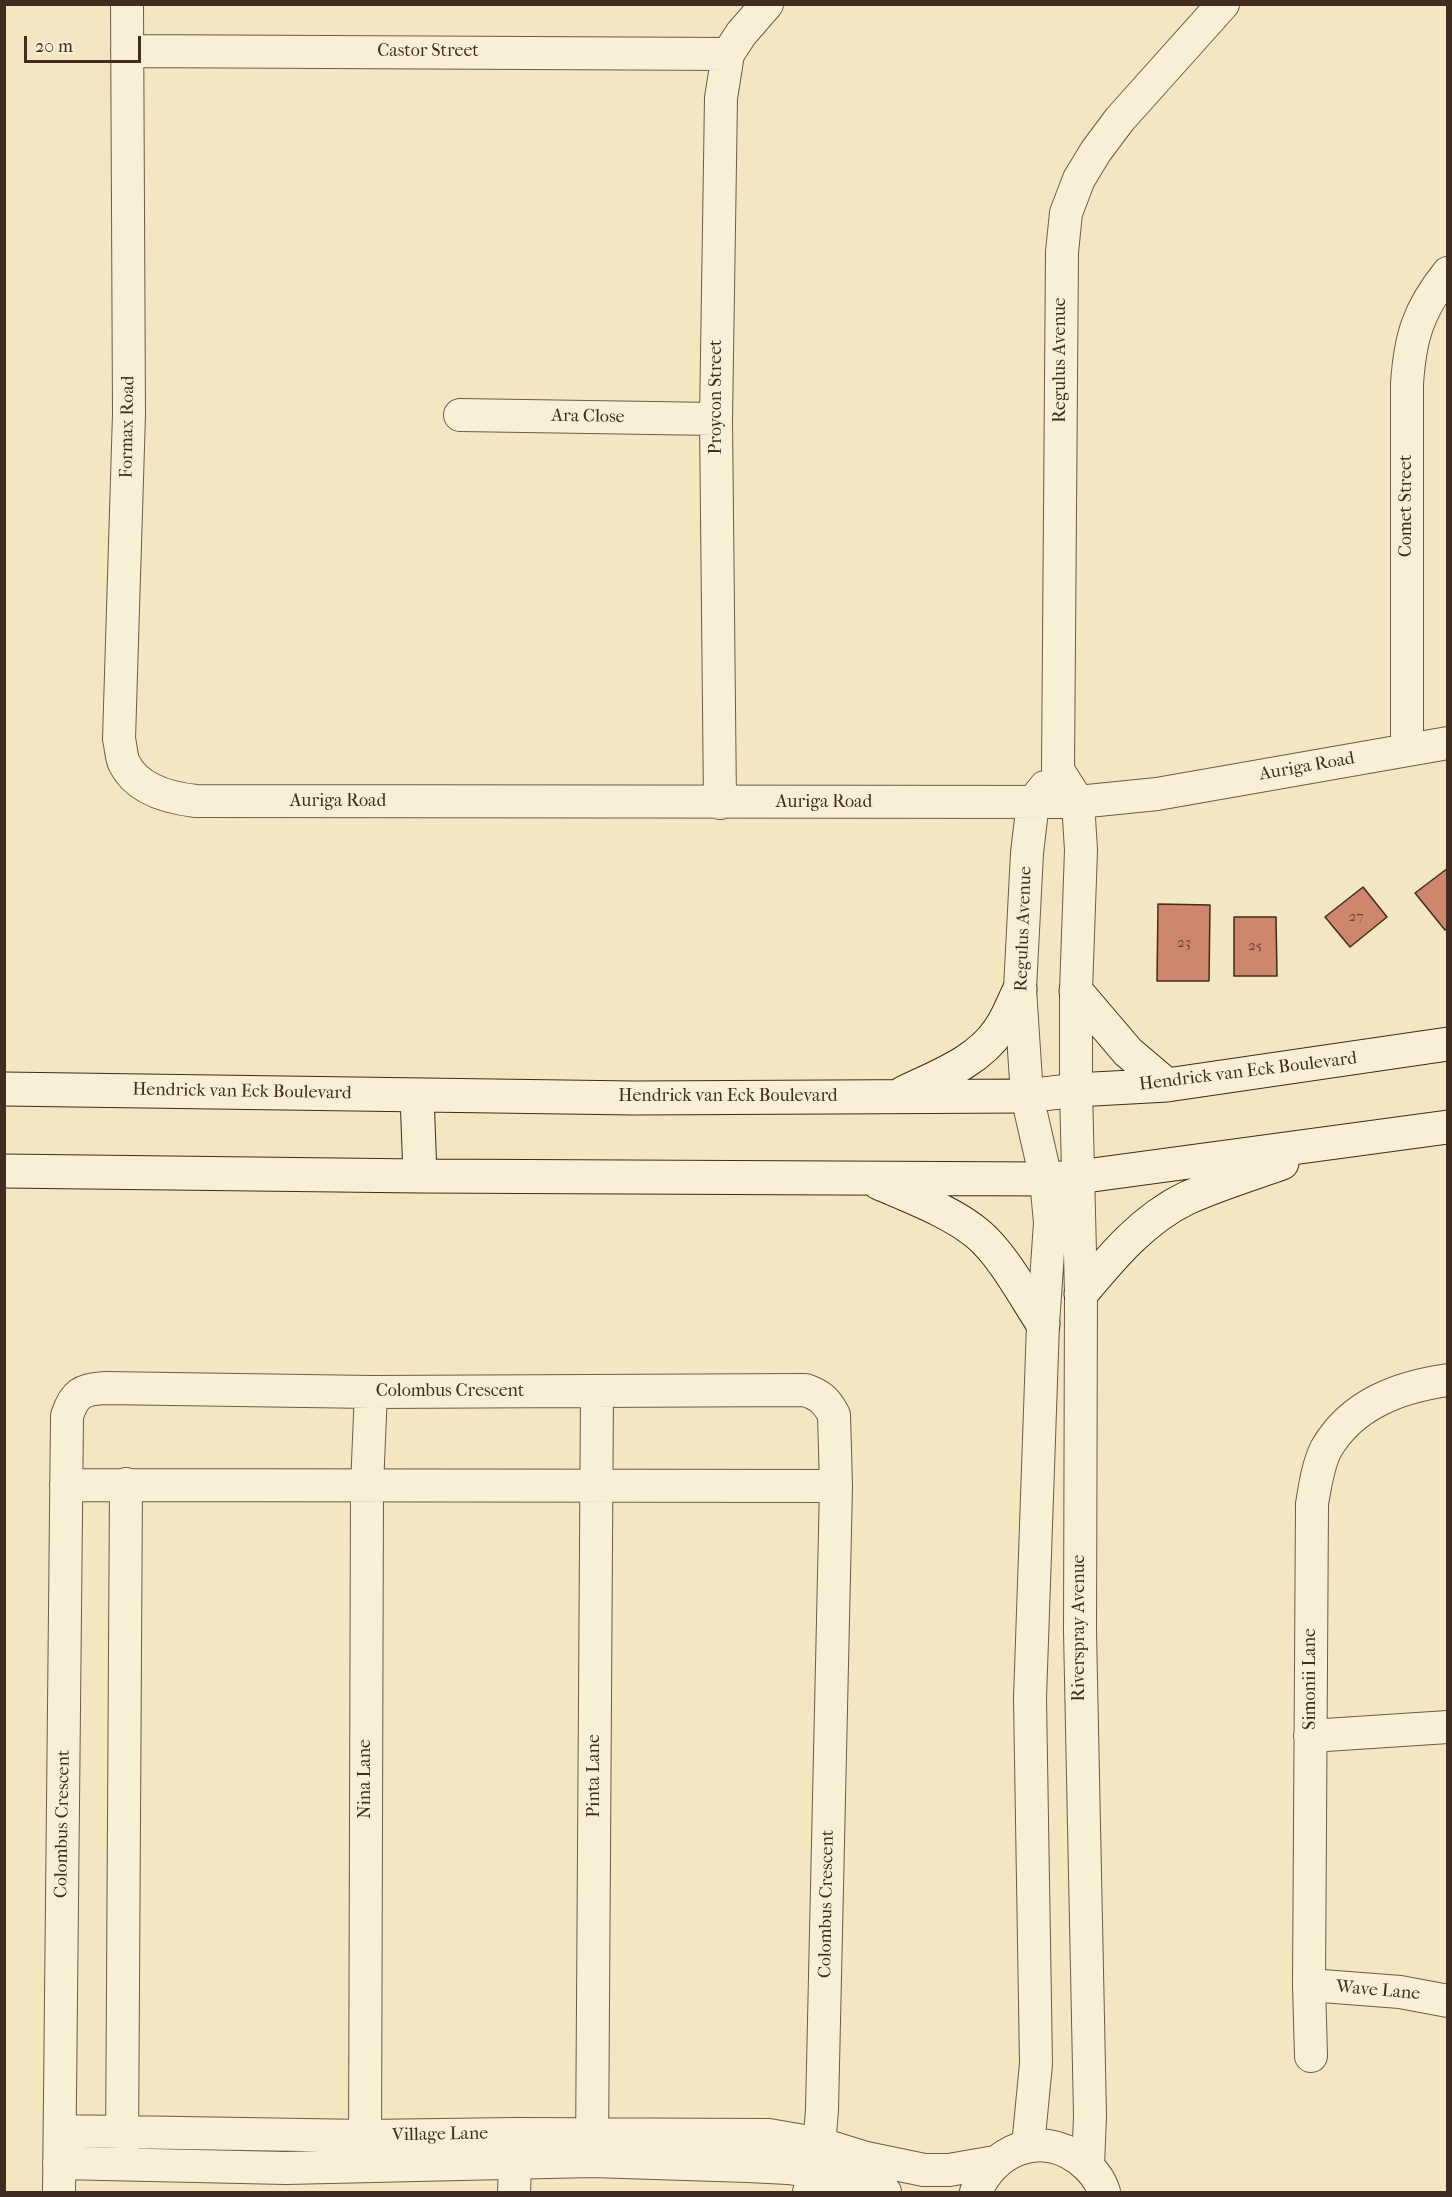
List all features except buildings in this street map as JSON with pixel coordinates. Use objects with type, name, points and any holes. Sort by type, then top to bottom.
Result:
[{"type":"main road","points":[[896,1096],[960,1065],[978,1052],[1000,1029],[1020,989]]},
{"type":"main road","points":[[1076,991],[1128,1052],[1167,1085]]},
{"type":"main road","name":"Hendrick van Eck Boulevard","points":[[4,1089],[634,1098],[1027,1096],[1076,1090],[1167,1085],[1448,1044]]},
{"type":"main road","points":[[417,1095],[420,1176]]},
{"type":"main road","points":[[4,1171],[420,1176],[1046,1179],[1078,1177],[1448,1127]]},
{"type":"main road","points":[[1081,1294],[1131,1238],[1160,1215],[1186,1199],[1224,1183],[1352,1139]]},
{"type":"main road","points":[[869,1178],[962,1223],[978,1235],[994,1251],[1043,1324]]},
{"type":"street","name":"Formax Road","points":[[128,4],[129,414],[119,740],[124,762],[145,786],[178,799],[196,801]]},
{"type":"street","name":"Proycon Street","points":[[720,803],[716,419],[721,98],[728,54],[741,34],[767,4]]},
{"type":"street","name":"Regulus Avenue","points":[[1058,770],[1062,252],[1066,213],[1079,179],[1120,119],[1224,4]]},
{"type":"street","name":"Castor Street","points":[[127,51],[728,54]]},
{"type":"street","name":"Comet Street","points":[[1407,749],[1407,384],[1409,357],[1424,305],[1448,273]]},
{"type":"street","name":"Ara Close","points":[[460,415],[716,419]]},
{"type":"street","name":"Auriga Road","points":[[196,801],[1077,802],[1157,794],[1448,743]]},
{"type":"street","points":[[1033,802],[1058,770],[1077,802],[1081,850],[1076,991],[1076,1090]]},
{"type":"street","name":"Regulus Avenue","points":[[1027,1096],[1020,989],[1027,853],[1033,802]]},
{"type":"street","name":"Riverspray Avenue","points":[[1076,1090],[1081,1294],[1081,1776],[1090,2116],[1088,2166]]},
{"type":"street","points":[[1027,1096],[1046,1179],[1050,1223],[1043,1324],[1030,1698],[1036,2064],[1028,2146]]},
{"type":"street","name":"Simonii Lane","points":[[1311,2056],[1309,1985],[1312,1504],[1325,1451],[1340,1430],[1359,1411],[1390,1393],[1448,1380]]},
{"type":"street","points":[[1042,1388],[1081,1392]]},
{"type":"street","name":"Colombus Crescent","points":[[59,2178],[67,1416],[71,1403],[78,1394],[90,1389],[371,1392],[805,1390],[820,1395],[834,1415],[837,1486],[815,2170]]},
{"type":"street","name":"Pinta Lane","points":[[592,2148],[597,1391]]},
{"type":"street","name":"Nina Lane","points":[[365,2151],[367,1486],[371,1392]]},
{"type":"street","points":[[66,1485],[837,1486]]},
{"type":"street","points":[[121,2165],[126,1485]]},
{"type":"street","points":[[1032,1630],[1080,1631]]},
{"type":"street","points":[[1310,1736],[1448,1727]]},
{"type":"street","points":[[1030,1779],[1081,1776]]},
{"type":"street","name":"Wave Lane","points":[[1309,1985],[1400,1992],[1448,2001]]},
{"type":"street","name":"Village Lane","points":[[60,2131],[287,2134],[365,2151],[515,2163],[592,2148],[815,2170]]},
{"type":"street","points":[[286,2180],[287,2134]]},
{"type":"street","points":[[976,2193],[984,2176],[995,2162],[1010,2152],[1028,2146],[1050,2146],[1070,2152],[1088,2166],[1101,2184],[1104,2193]]},
{"type":"street","name":"Village Lane","points":[[59,2178],[121,2165],[286,2180],[365,2151]]},
{"type":"street","points":[[815,2170],[866,2158],[924,2170],[949,2170],[995,2162]]},
{"type":"street","points":[[815,2170],[885,2193]]}]
